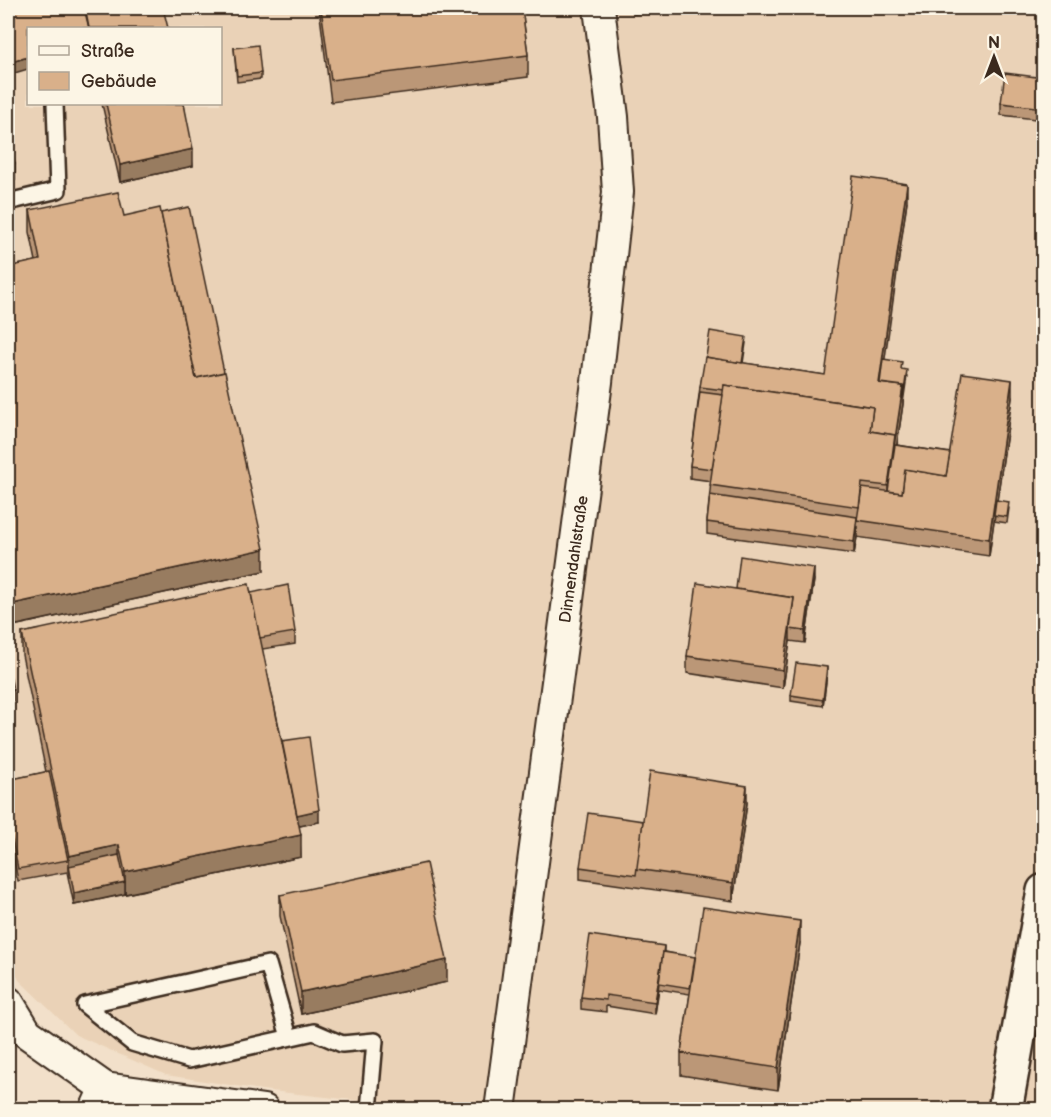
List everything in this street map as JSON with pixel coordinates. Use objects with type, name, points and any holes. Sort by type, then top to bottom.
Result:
[{"type":"main road","points":[[1005,1110],[1044,891]]},
{"type":"street","name":"Dinnendahlstraße","points":[[500,1110],[597,382],[618,192],[613,117],[599,8]]},
{"type":"street","points":[[8,1002],[27,1033],[100,1099],[264,1110]]},
{"type":"lane","points":[[8,202],[58,190],[56,105]]},
{"type":"lane","points":[[289,1037],[268,964],[85,1005],[132,1043],[189,1060],[314,1032],[342,1044],[375,1041],[369,1110]]},
{"type":"shaded area","points":[[8,8],[1043,8],[1043,1109],[372,1109],[371,1102],[262,1090],[166,1075],[76,1035],[19,980],[8,953]]},
{"type":"building","points":[[26,8],[84,8],[89,27],[27,27],[27,57],[8,63],[8,12]]},
{"type":"building","points":[[85,8],[163,8],[168,27],[89,27]]},
{"type":"building","points":[[321,8],[522,8],[528,55],[331,80]]},
{"type":"building","points":[[258,45],[261,73],[237,76],[234,48]]},
{"type":"building","points":[[1005,73],[1044,78],[1044,108],[1001,103]]},
{"type":"building","points":[[106,105],[184,105],[193,149],[120,165]]},
{"type":"building","points":[[8,139],[15,163],[8,165]]},
{"type":"building","points":[[853,176],[907,184],[879,383],[903,386],[895,439],[895,435],[870,431],[873,407],[724,385],[724,390],[700,387],[705,357],[825,375]]},
{"type":"building","points":[[118,192],[124,216],[160,208],[196,378],[225,372],[264,549],[8,605],[8,267],[40,260],[30,210]]},
{"type":"building","points":[[189,207],[224,372],[196,378],[161,213]]},
{"type":"building","points":[[710,331],[746,337],[742,363],[706,357]]},
{"type":"building","points":[[883,359],[902,362],[901,369],[907,370],[903,398],[903,386],[880,383]]},
{"type":"building","points":[[962,373],[1012,380],[989,539],[857,520],[862,488],[902,493],[905,469],[946,476]]},
{"type":"building","points":[[724,385],[873,407],[870,431],[895,435],[888,486],[862,483],[859,507],[710,485]]},
{"type":"building","points":[[700,392],[723,395],[712,469],[690,466]]},
{"type":"building","points":[[895,445],[950,453],[946,476],[905,469],[902,493],[888,491]]},
{"type":"building","points":[[710,495],[857,517],[854,542],[707,522]]},
{"type":"building","points":[[996,500],[1009,502],[1007,517],[994,515]]},
{"type":"building","points":[[740,556],[814,568],[805,631],[790,629],[794,598],[736,589]]},
{"type":"building","points":[[697,583],[794,598],[783,670],[687,656]]},
{"type":"building","points":[[249,584],[301,835],[125,872],[119,845],[69,856],[22,633]]},
{"type":"building","points":[[288,585],[295,632],[260,638],[251,593]]},
{"type":"building","points":[[796,663],[827,667],[823,700],[791,695]]},
{"type":"building","points":[[8,664],[13,690],[8,691]]},
{"type":"building","points":[[309,737],[319,810],[297,815],[282,741]]},
{"type":"building","points":[[49,771],[68,860],[18,869],[8,818],[8,780]]},
{"type":"building","points":[[650,771],[747,786],[733,883],[636,869]]},
{"type":"building","points":[[588,813],[643,821],[636,875],[580,867]]},
{"type":"building","points":[[119,855],[125,882],[74,893],[69,866]]},
{"type":"building","points":[[426,863],[447,960],[301,992],[280,895]]},
{"type":"building","points":[[703,907],[800,921],[778,1068],[681,1053]]},
{"type":"building","points":[[590,935],[664,946],[655,1002],[606,995],[606,1000],[581,997]]},
{"type":"building","points":[[663,952],[695,957],[690,988],[659,983]]}]
